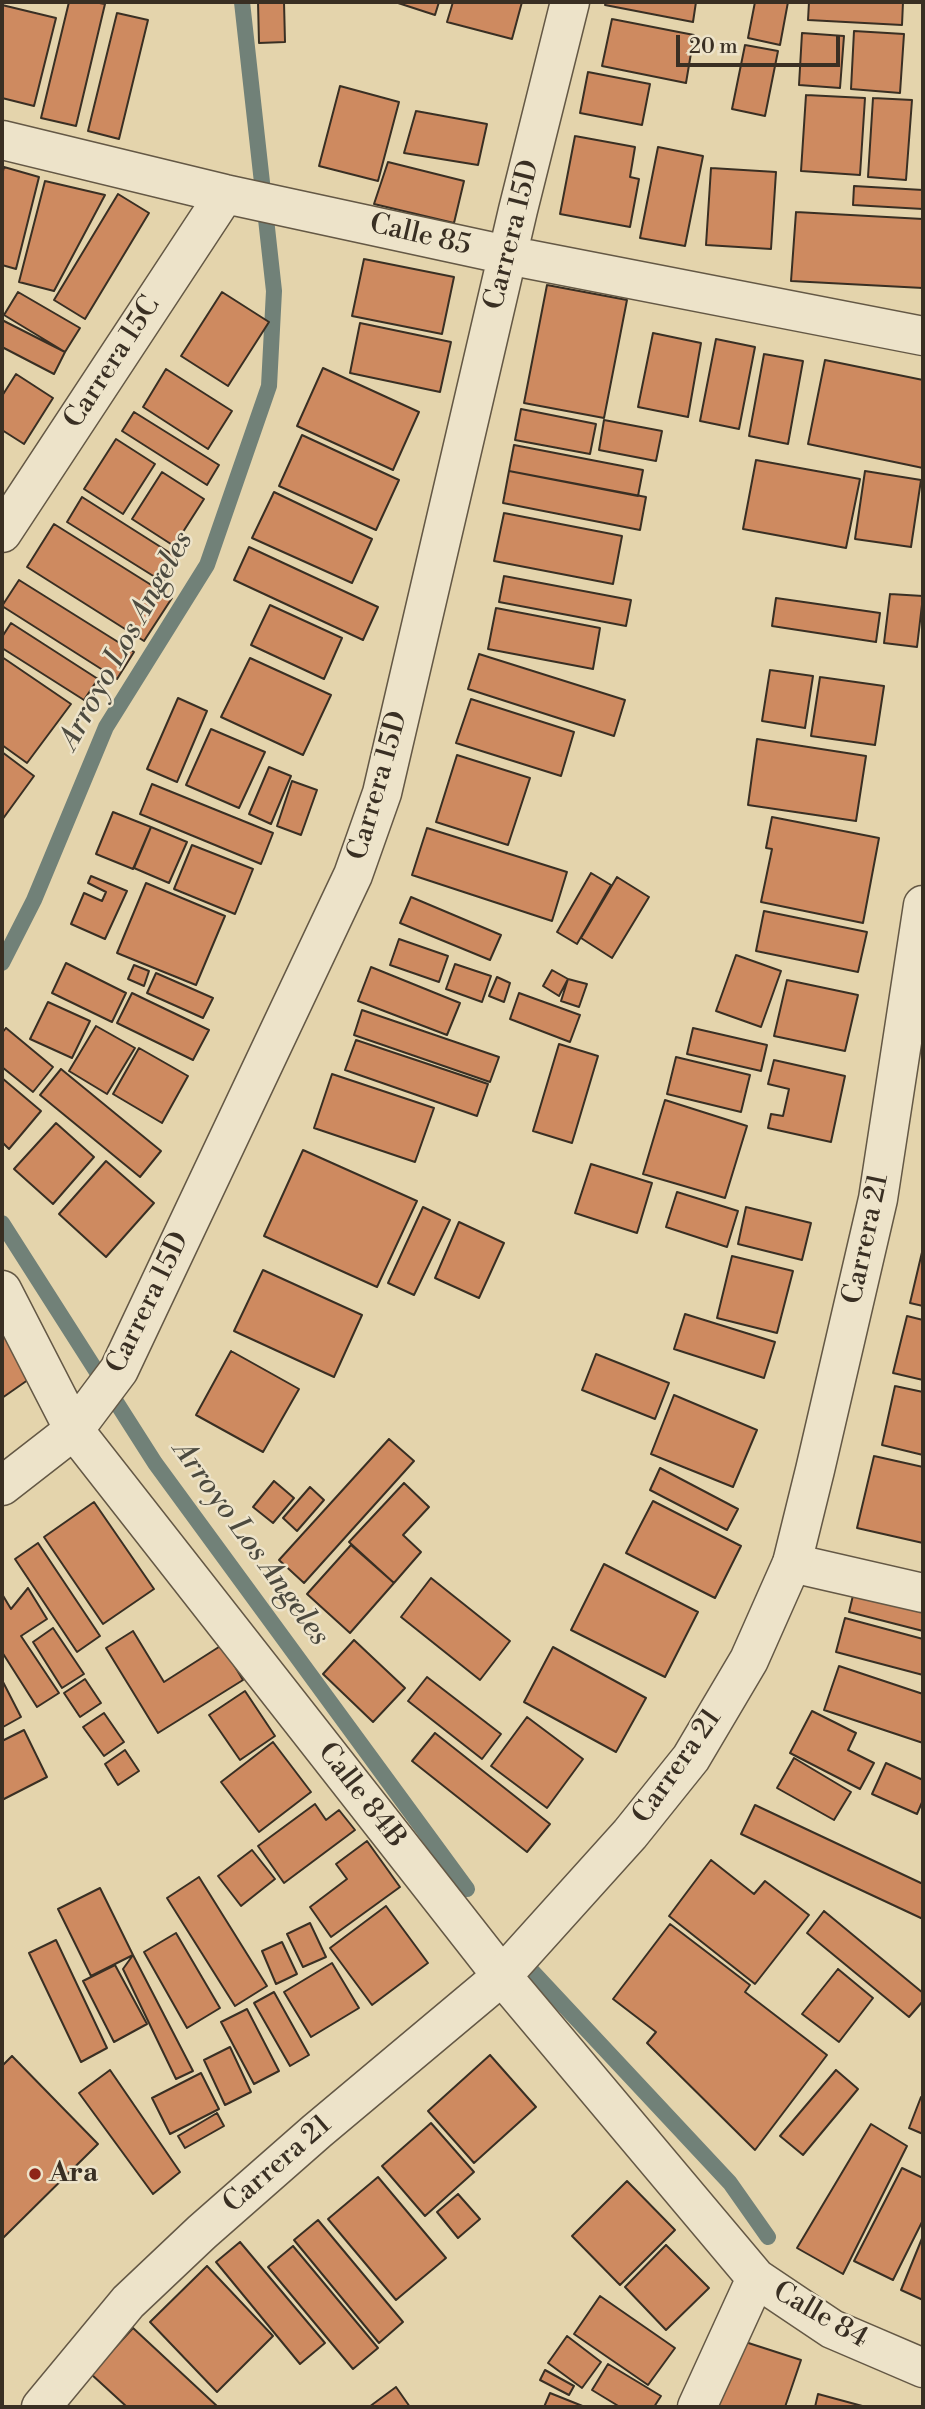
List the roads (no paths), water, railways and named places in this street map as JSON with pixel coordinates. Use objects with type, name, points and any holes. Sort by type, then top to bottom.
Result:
[{"type":"street","name":"Carrera 15D","points":[[2,1486],[74,1430],[109,1384],[353,875],[382,793],[507,256],[570,2]]},
{"type":"street","name":"Calle 85","points":[[2,140],[507,256],[923,336]]},
{"type":"street","name":"Carrera 15C","points":[[2,533],[234,195]]},
{"type":"street","name":"Carrera 21","points":[[41,2407],[128,2302],[202,2232],[317,2131],[502,1976],[630,1834],[691,1758],[749,1660],[792,1563],[878,1199],[923,905]]},
{"type":"street","name":"Calle 84B","points":[[2,1290],[74,1430],[502,1976],[757,2278]]},
{"type":"street","points":[[792,1563],[923,1593]]},
{"type":"street","points":[[697,2407],[757,2278]]},
{"type":"street","name":"Calle 84","points":[[757,2278],[832,2329],[923,2368]]},
{"type":"waterway","name":"Arroyo Los Angeles","points":[[2,963],[34,900],[106,727],[207,565],[269,386],[274,291],[242,2]]},
{"type":"waterway","name":"Arroyo Los Angeles","points":[[2,1223],[155,1463],[467,1889]]},
{"type":"waterway","points":[[529,1968],[730,2183],[768,2237]]},
{"type":"place","name":"Ara","points":[[35,2174]]}]
